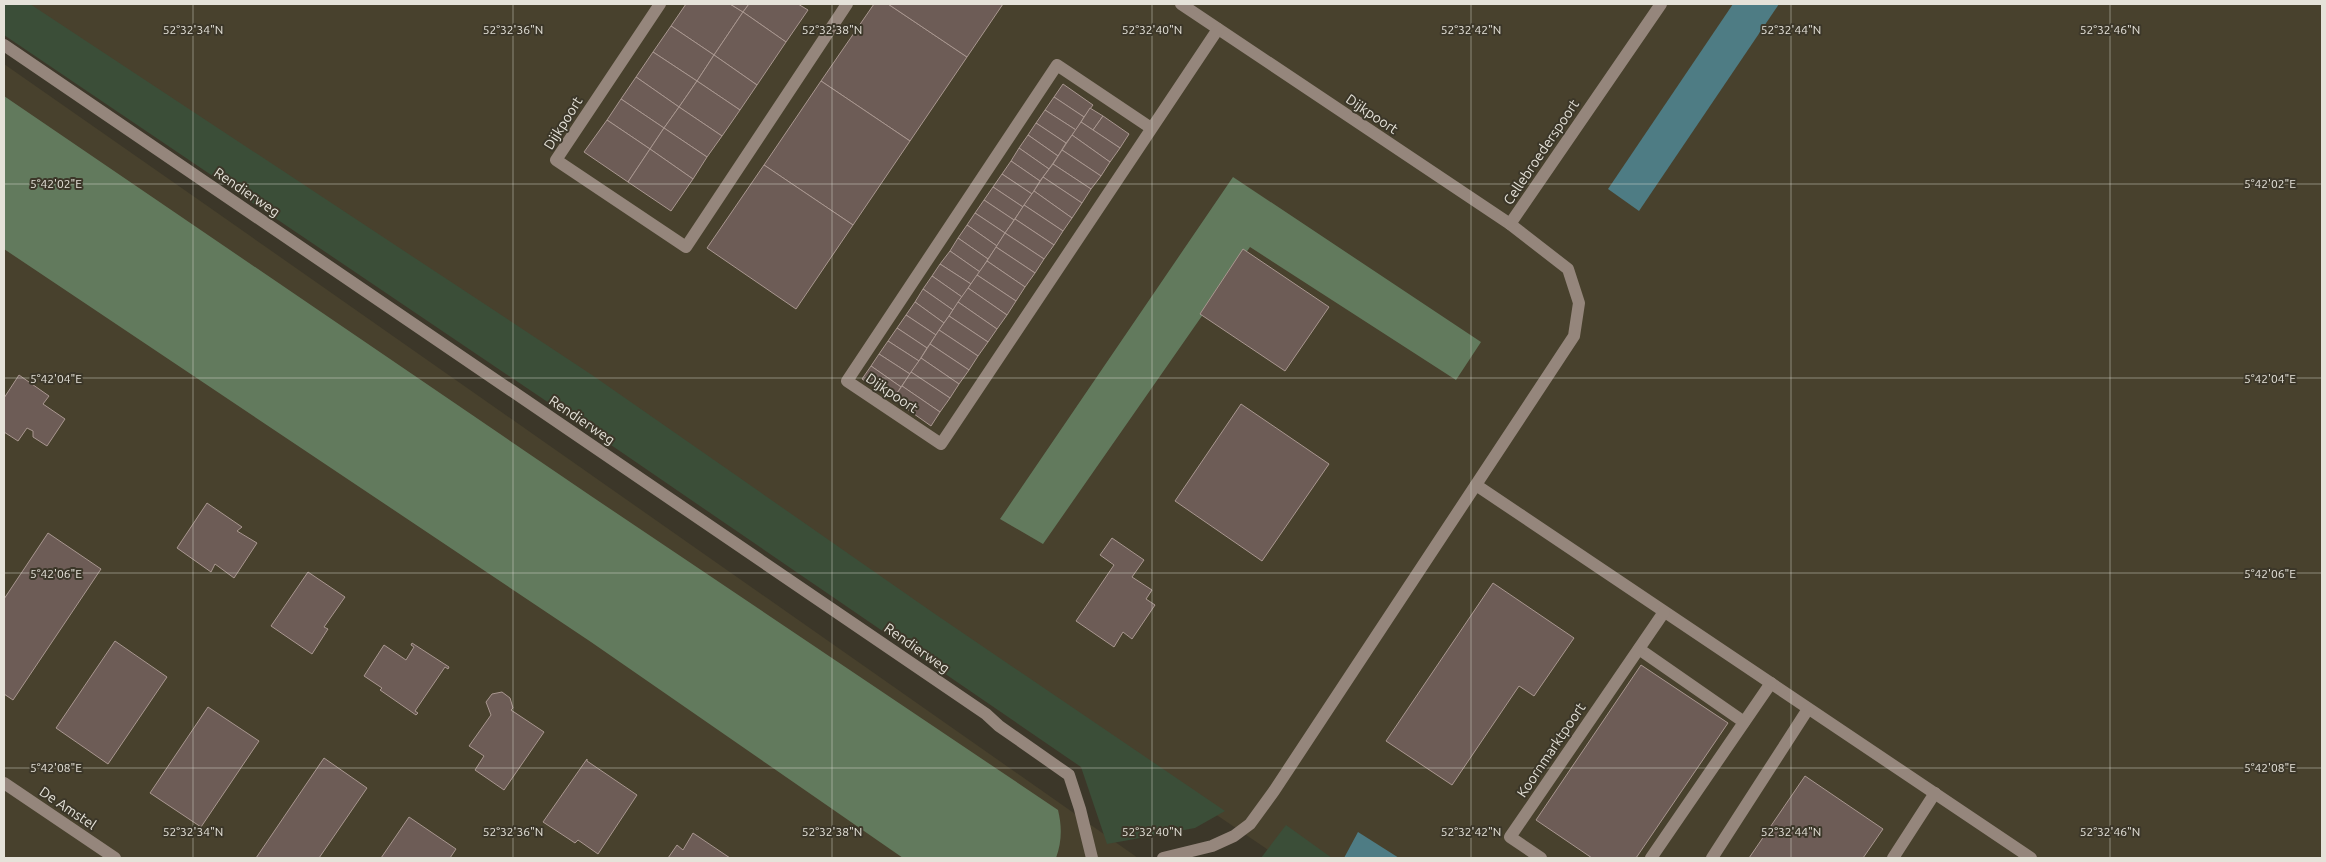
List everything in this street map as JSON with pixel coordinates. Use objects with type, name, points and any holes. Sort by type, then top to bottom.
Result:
[{"type":"street","name":"Dijkpoort","points":[[660,4],[556,160],[686,247],[847,4]]},
{"type":"street","name":"Dijkpoort","points":[[1180,4],[1510,224]]},
{"type":"street","name":"Cellebroederspoort","points":[[1163,858],[1224,841],[1250,824],[1274,791],[1574,336],[1579,303],[1568,269],[1510,224],[1661,4]]},
{"type":"street","name":"Dijkpoort","points":[[1152,128],[1057,65],[847,381],[941,444],[1152,128],[1218,28]]},
{"type":"street","name":"Rendierweg","points":[[4,45],[774,568],[986,714],[999,726],[1069,775],[1080,809],[1092,858]]},
{"type":"street","points":[[1476,485],[2031,858]]},
{"type":"street","name":"Koornmarktpoort","points":[[1541,858],[1510,837],[1664,612]]},
{"type":"street","points":[[1638,650],[1744,722]]},
{"type":"street","points":[[1651,858],[1771,683]]},
{"type":"street","points":[[1712,858],[1808,709]]},
{"type":"street","name":"De Amstel","points":[[4,783],[115,858]]},
{"type":"street","points":[[1893,858],[1935,793]]},
{"type":"shaded area","points":[[20,4],[2322,4],[2322,858],[1280,858]]},
{"type":"shaded area","points":[[4,64],[196,198],[1138,858],[4,858]]},
{"type":"green space","points":[[4,4],[30,4],[592,375],[935,614],[1225,811],[1195,828],[1107,844],[1081,767],[592,432],[4,35]]},
{"type":"green space","points":[[4,96],[591,496],[1058,810],[1061,834],[1056,858],[903,858],[591,642],[4,249]]},
{"type":"green space","points":[[1233,177],[1481,342],[1456,380],[1250,247],[1043,544],[1000,519]]},
{"type":"green space","points":[[1286,825],[1332,858],[1261,858]]},
{"type":"water","points":[[1733,4],[1779,4],[1639,211],[1608,189]]},
{"type":"water","points":[[1358,832],[1399,858],[1344,858]]},
{"type":"building","points":[[686,4],[730,4],[743,12],[714,55],[671,26]]},
{"type":"building","points":[[730,4],[749,4],[743,12]]},
{"type":"building","points":[[749,4],[798,4],[808,10],[786,42],[743,12]]},
{"type":"building","points":[[874,4],[888,4],[967,57],[910,141],[821,81]]},
{"type":"building","points":[[888,4],[1003,4],[967,57]]},
{"type":"building","points":[[743,12],[786,42],[757,85],[714,55]]},
{"type":"building","points":[[671,26],[714,55],[697,81],[653,52]]},
{"type":"building","points":[[653,52],[697,81],[679,107],[636,77]]},
{"type":"building","points":[[714,55],[757,85],[740,110],[697,81]]},
{"type":"building","points":[[636,77],[679,107],[664,128],[621,99]]},
{"type":"building","points":[[697,81],[740,110],[722,136],[679,107]]},
{"type":"building","points":[[821,81],[910,141],[853,225],[764,165]]},
{"type":"building","points":[[1063,84],[1093,105],[1084,117],[1054,97]]},
{"type":"building","points":[[1054,97],[1084,117],[1076,130],[1045,110]]},
{"type":"building","points":[[621,99],[664,128],[650,149],[607,120]]},
{"type":"building","points":[[679,107],[722,136],[707,157],[664,128]]},
{"type":"building","points":[[1090,108],[1103,116],[1093,130],[1081,122]]},
{"type":"building","points":[[1045,110],[1076,130],[1066,143],[1036,123]]},
{"type":"building","points":[[1103,116],[1129,134],[1120,148],[1093,130]]},
{"type":"building","points":[[607,120],[650,149],[628,182],[584,152]]},
{"type":"building","points":[[1081,122],[1120,148],[1110,162],[1072,135]]},
{"type":"building","points":[[1036,123],[1066,143],[1058,156],[1028,135]]},
{"type":"building","points":[[664,128],[707,157],[693,179],[650,149]]},
{"type":"building","points":[[1028,135],[1058,156],[1049,169],[1019,148]]},
{"type":"building","points":[[1072,135],[1110,162],[1101,176],[1062,150]]},
{"type":"building","points":[[1019,148],[1049,169],[1040,181],[1011,161]]},
{"type":"building","points":[[650,149],[693,179],[671,211],[628,182]]},
{"type":"building","points":[[1062,150],[1101,176],[1091,189],[1053,164]]},
{"type":"building","points":[[1011,161],[1040,181],[1032,194],[1002,174]]},
{"type":"building","points":[[1053,164],[1091,189],[1082,203],[1043,177]]},
{"type":"building","points":[[764,165],[853,225],[796,309],[707,248]]},
{"type":"building","points":[[1002,174],[1032,194],[1023,207],[993,187]]},
{"type":"building","points":[[1043,177],[1082,203],[1072,218],[1034,191]]},
{"type":"building","points":[[993,187],[1023,207],[1014,220],[984,200]]},
{"type":"building","points":[[1034,191],[1072,218],[1063,231],[1024,205]]},
{"type":"building","points":[[984,200],[1014,220],[1005,233],[975,213]]},
{"type":"building","points":[[1024,205],[1063,231],[1054,245],[1015,219]]},
{"type":"building","points":[[975,213],[1005,233],[997,246],[967,225]]},
{"type":"building","points":[[1015,219],[1054,245],[1044,259],[1005,233]]},
{"type":"building","points":[[967,225],[997,246],[988,259],[958,238]]},
{"type":"building","points":[[1005,233],[1044,259],[1035,273],[996,247]]},
{"type":"building","points":[[958,238],[988,259],[980,272],[950,251]]},
{"type":"building","points":[[996,247],[1035,273],[1025,287],[987,261]]},
{"type":"building","points":[[1243,249],[1329,307],[1285,371],[1200,314]]},
{"type":"building","points":[[950,251],[980,272],[971,284],[940,264]]},
{"type":"building","points":[[987,261],[1025,287],[1016,301],[977,275]]},
{"type":"building","points":[[940,264],[971,284],[962,297],[932,276]]},
{"type":"building","points":[[977,275],[1016,301],[1007,315],[968,288]]},
{"type":"building","points":[[932,276],[962,297],[953,310],[923,289]]},
{"type":"building","points":[[968,288],[1007,315],[997,329],[958,302]]},
{"type":"building","points":[[923,289],[953,310],[944,323],[915,302]]},
{"type":"building","points":[[915,302],[944,323],[936,335],[906,315]]},
{"type":"building","points":[[958,302],[997,329],[988,342],[949,316]]},
{"type":"building","points":[[906,315],[936,335],[927,348],[897,328]]},
{"type":"building","points":[[949,316],[988,342],[978,356],[939,330]]},
{"type":"building","points":[[897,328],[927,348],[919,361],[888,341]]},
{"type":"building","points":[[939,330],[978,356],[969,370],[930,344]]},
{"type":"building","points":[[888,341],[919,361],[910,374],[879,354]]},
{"type":"building","points":[[930,344],[969,370],[959,384],[921,358]]},
{"type":"building","points":[[879,354],[910,374],[901,387],[871,366]]},
{"type":"building","points":[[921,358],[959,384],[950,398],[911,372]]},
{"type":"building","points":[[871,366],[901,387],[893,399],[862,379]]},
{"type":"building","points":[[911,372],[950,398],[940,412],[902,386]]},
{"type":"building","points":[[19,375],[49,396],[43,404],[65,419],[47,446],[33,437],[33,431],[27,428],[18,441],[4,432],[4,398]]},
{"type":"building","points":[[902,386],[940,412],[931,426],[893,399]]},
{"type":"building","points":[[1241,404],[1329,464],[1262,561],[1175,501]]},
{"type":"building","points":[[207,503],[242,527],[237,531],[257,543],[234,578],[215,564],[211,572],[177,548]]},
{"type":"building","points":[[48,533],[101,569],[13,700],[4,694],[4,599]]},
{"type":"building","points":[[1112,538],[1144,560],[1132,577],[1152,590],[1146,599],[1155,605],[1132,639],[1123,632],[1114,647],[1076,621],[1114,565],[1100,555]]},
{"type":"building","points":[[308,572],[345,597],[324,627],[328,629],[312,654],[271,626]]},
{"type":"building","points":[[1493,583],[1574,638],[1534,696],[1519,686],[1452,785],[1386,741]]},
{"type":"building","points":[[115,641],[167,677],[108,764],[56,728]]},
{"type":"building","points":[[412,643],[449,667],[448,669],[445,667],[415,711],[418,713],[416,715],[380,690],[382,688],[364,676],[384,645],[406,660],[414,647],[411,645]]},
{"type":"building","points":[[1641,665],[1728,723],[1636,858],[1592,858],[1536,820]]},
{"type":"building","points":[[502,692],[510,698],[513,708],[511,710],[544,732],[504,790],[475,770],[484,756],[469,746],[491,715],[486,702],[492,694]]},
{"type":"building","points":[[208,707],[259,741],[201,827],[150,793]]},
{"type":"building","points":[[324,758],[367,788],[319,858],[256,858]]},
{"type":"building","points":[[587,759],[587,761],[637,795],[598,854],[578,840],[575,843],[543,822]]},
{"type":"building","points":[[1805,776],[1883,829],[1863,858],[1749,858]]},
{"type":"building","points":[[409,817],[456,849],[450,858],[381,858]]},
{"type":"building","points":[[693,833],[730,858],[668,858],[677,845],[683,850]]}]
